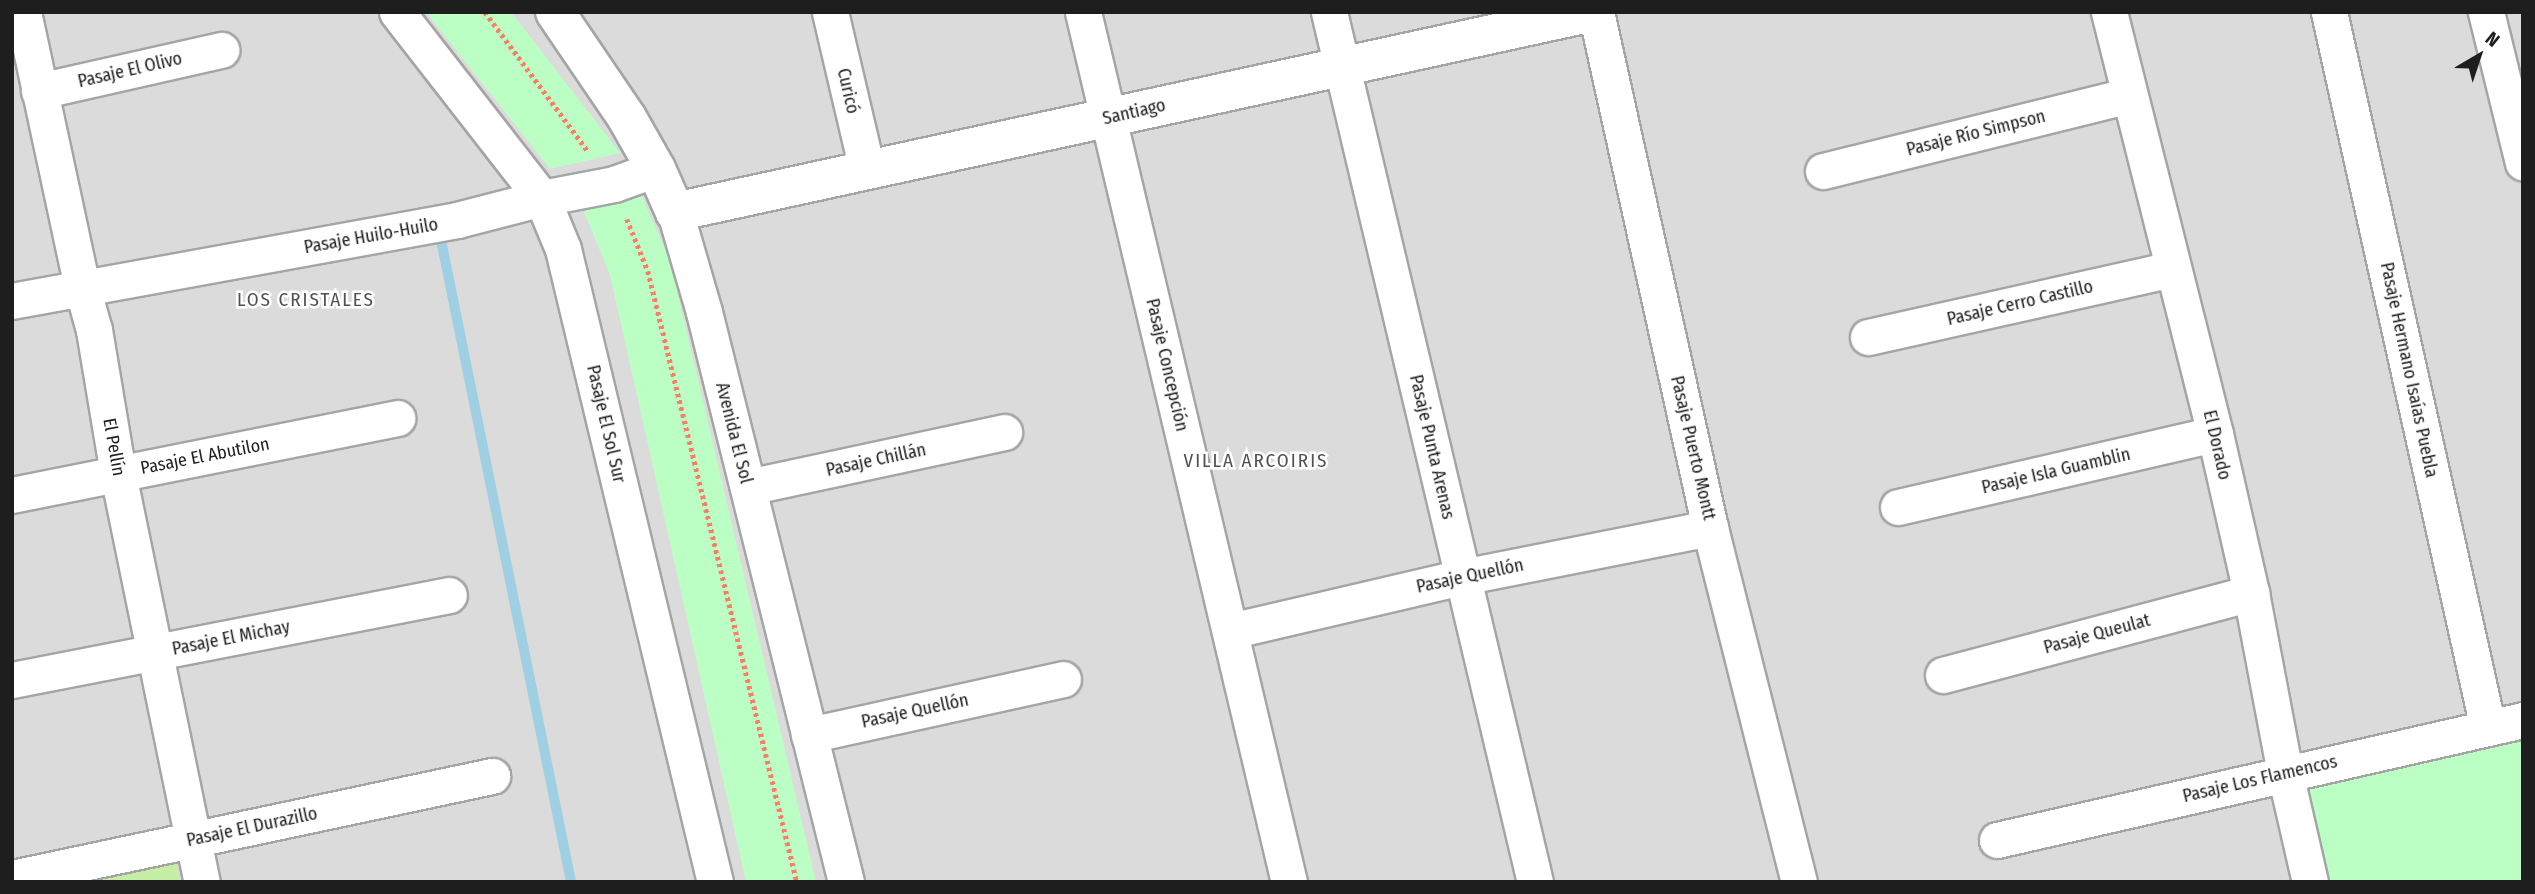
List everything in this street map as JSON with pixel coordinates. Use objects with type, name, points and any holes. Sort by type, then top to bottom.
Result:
[{"type":"street","name":"El Pellín","points":[[23,12],[82,287],[94,330],[118,474],[202,882]]},
{"type":"street","name":"Pasaje El Sol Sur","points":[[397,12],[542,198],[563,249],[576,294],[715,882]]},
{"type":"street","name":"Avenida El Sol","points":[[555,12],[627,118],[656,169],[675,212],[704,312],[846,882]]},
{"type":"street","name":"Curicó","points":[[830,12],[867,170]]},
{"type":"street","name":"Pasaje Concepción","points":[[1083,12],[1289,882]]},
{"type":"street","name":"Pasaje Punta Arenas","points":[[1329,12],[1535,882]]},
{"type":"street","name":"Santiago","points":[[675,212],[1594,12]]},
{"type":"street","name":"Pasaje Puerto Montt","points":[[1594,12],[1710,528],[1799,882]]},
{"type":"street","name":"El Dorado","points":[[2109,12],[2215,435],[2251,593],[2285,773],[2310,882]]},
{"type":"street","name":"Pasaje Hermano Isaías Puebla","points":[[2329,12],[2488,728]]},
{"type":"street","points":[[2486,12],[2523,163]]},
{"type":"street","name":"Pasaje El Olivo","points":[[39,91],[221,50]]},
{"type":"street","name":"Pasaje Río Simpson","points":[[1823,171],[2129,95]]},
{"type":"street","name":"Pasaje Huilo-Huilo","points":[[12,300],[457,220],[542,198],[614,184],[656,169]]},
{"type":"street","name":"Pasaje Cerro Castillo","points":[[1868,337],[2173,269]]},
{"type":"street","name":"Pasaje El Abutilon","points":[[12,495],[397,418]]},
{"type":"street","name":"Pasaje Chillán","points":[[748,487],[1004,432]]},
{"type":"street","name":"Pasaje Isla Guamblin","points":[[1898,507],[2215,435]]},
{"type":"street","name":"Pasaje Quellón","points":[[1230,631],[1462,577],[1710,528]]},
{"type":"street","name":"Pasaje Queulat","points":[[1943,675],[2251,593]]},
{"type":"street","name":"Pasaje El Michay","points":[[12,680],[449,595]]},
{"type":"street","name":"Pasaje Quellón","points":[[808,735],[1063,679]]},
{"type":"street","name":"Pasaje Los Flamencos","points":[[1997,840],[2523,720]]},
{"type":"street","name":"Pasaje El Durazillo","points":[[12,878],[492,776]]},
{"type":"path","points":[[485,12],[614,184],[648,271],[797,882]]},
{"type":"shaded area","points":[[12,12],[2523,12],[2523,882],[12,882]]},
{"type":"green space","points":[[426,12],[511,12],[620,153],[550,169]]},
{"type":"green space","points":[[638,188],[670,261],[816,882],[746,882],[610,275],[580,202]]},
{"type":"green space","points":[[2523,734],[2523,882],[2329,882],[2307,785]]},
{"type":"green space","points":[[172,842],[180,882],[12,882]]},
{"type":"waterway","points":[[440,235],[571,882]]},
{"type":"district","name":"LOS CRISTALES","points":[[306,300]]},
{"type":"district","name":"VILLA ARCOIRIS","points":[[1256,461]]}]
